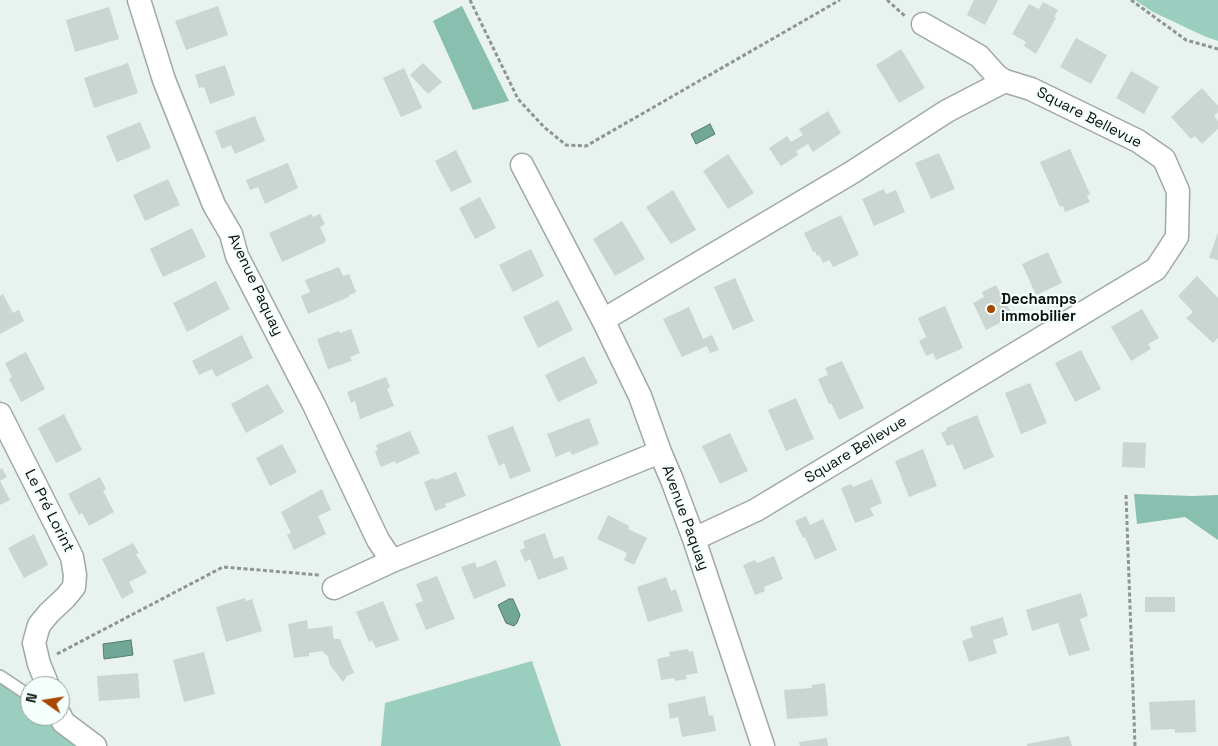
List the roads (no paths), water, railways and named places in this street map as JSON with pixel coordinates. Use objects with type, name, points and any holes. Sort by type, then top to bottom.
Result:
[{"type":"street","name":"Avenue Paquay","points":[[139,0],[164,80],[214,205],[231,234],[237,256],[314,404],[378,540],[392,561]]},
{"type":"street","points":[[923,24],[979,56],[997,76],[1005,81]]},
{"type":"street","points":[[603,320],[851,173],[946,111],[1005,81]]},
{"type":"street","name":"Square Bellevue","points":[[694,539],[756,510],[1156,269],[1177,237],[1178,191],[1164,159],[1138,140],[1031,89],[1005,81]]},
{"type":"street","points":[[522,165],[603,320],[640,396],[660,452]]},
{"type":"street","name":"Le Pré Lorint","points":[[0,414],[72,557],[75,576],[74,586],[39,625],[34,643],[44,676]]},
{"type":"street","name":"Avenue Paquay","points":[[341,585],[392,561],[660,452],[694,539],[763,746]]},
{"type":"street","points":[[70,726],[95,746]]},
{"type":"lane","points":[[0,676],[20,689]]},
{"type":"place","name":"Dechamps immobilier","points":[[991,309]]}]
